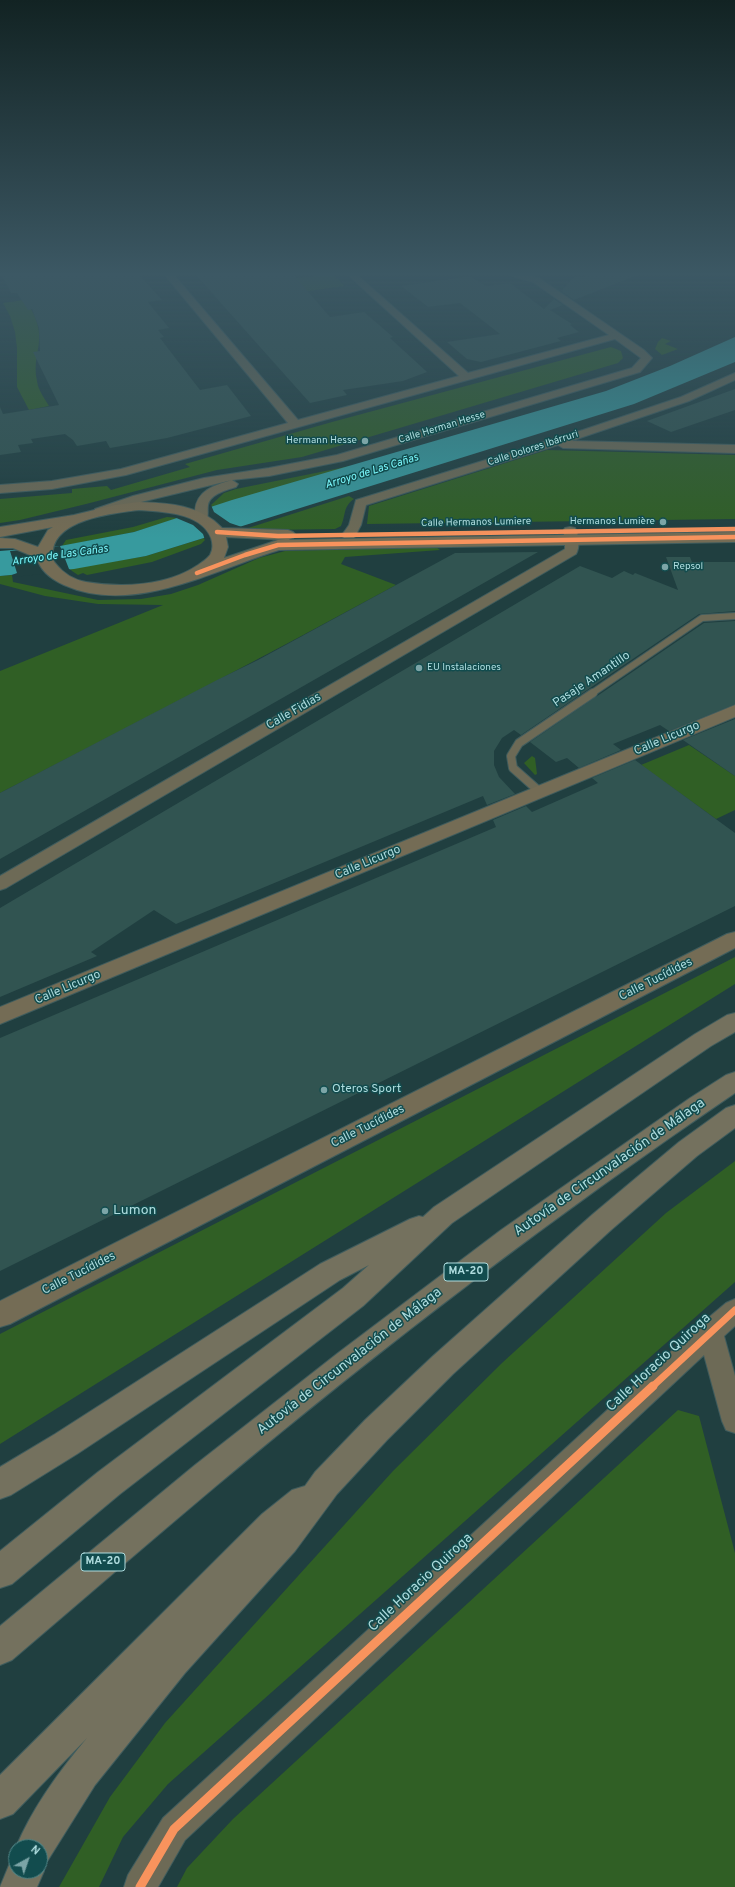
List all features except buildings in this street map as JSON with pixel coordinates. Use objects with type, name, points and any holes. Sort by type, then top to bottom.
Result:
[{"type":"highway","points":[[0,1484],[66,1444],[330,1272],[443,1215],[703,1040],[735,1021]]},
{"type":"highway","name":"Autovía de Circunvalación de Málaga","points":[[0,1648],[206,1475],[348,1362],[511,1238],[699,1105],[735,1082]]},
{"type":"highway","points":[[39,1839],[82,1772],[174,1661],[284,1540],[326,1483],[376,1430],[443,1365],[596,1227],[688,1149],[735,1115]]},
{"type":"highway","points":[[0,1572],[110,1484],[353,1297],[443,1215]]},
{"type":"highway","points":[[0,1802],[273,1525],[326,1483]]},
{"type":"main road","points":[[0,543],[15,544],[29,549],[45,551],[54,533],[66,524],[89,515],[139,506],[164,507],[197,513],[222,534],[220,552],[212,562],[197,573]]},
{"type":"main road","name":"Calle Herman Hesse","points":[[0,532],[89,515]]},
{"type":"main road","name":"Calle Hermanos Lumiere","points":[[45,551],[47,564],[62,578],[87,587],[122,590],[162,586],[245,555],[278,545],[735,529]]},
{"type":"main road","name":"Calle Hermanos Lumiere","points":[[222,534],[278,536],[571,535],[735,537]]},
{"type":"main road","name":"Calle Licurgo","points":[[0,1016],[735,710]]},
{"type":"main road","name":"Calle Tucídides","points":[[0,1314],[735,939]]},
{"type":"street","points":[[243,362],[295,424]]},
{"type":"street","points":[[449,362],[466,377]]},
{"type":"street","points":[[0,489],[52,485],[122,472],[521,362]]},
{"type":"street","name":"Calle Herman Hesse","points":[[89,515],[204,482],[269,472],[339,458],[636,370],[643,362]]},
{"type":"street","name":"Calle Dolores Ibárruri","points":[[349,535],[355,525],[360,503],[685,399],[735,376]]},
{"type":"street","points":[[551,443],[735,449]]},
{"type":"street","name":"Calle Herman Hesse","points":[[197,513],[202,502],[210,493],[269,472]]},
{"type":"street","name":"Calle Fidias","points":[[0,884],[571,551],[571,535]]},
{"type":"street","name":"Calle Horacio Quiroga","points":[[140,1887],[174,1829],[735,1310]]},
{"type":"street","points":[[710,1332],[735,1421]]},
{"type":"lane","name":"Pasaje Amantillo","points":[[540,792],[513,768],[511,756],[519,743],[702,618],[735,616]]},
{"type":"green space","points":[[17,362],[36,362],[37,381],[40,391],[49,406],[29,410],[17,387]]},
{"type":"green space","points":[[555,362],[619,362],[302,457],[217,470],[86,504],[20,520],[0,523],[0,499],[72,493],[72,489],[107,486],[111,490],[190,467],[185,464],[332,422]]},
{"type":"green space","points":[[547,450],[735,455],[735,519],[367,524],[369,506]]},
{"type":"green space","points":[[365,463],[212,507],[211,505],[224,493],[236,489]]},
{"type":"green space","points":[[349,496],[354,499],[346,508],[341,526],[335,529],[245,529]]},
{"type":"green space","points":[[167,517],[179,518],[134,532],[62,546],[66,540],[133,527]]},
{"type":"green space","points":[[204,538],[205,540],[201,544],[152,562],[87,575],[83,573],[78,575],[69,569],[146,556]]},
{"type":"green space","points":[[436,547],[440,550],[345,557],[341,564],[396,585],[199,690],[0,793],[0,671],[163,605],[98,604],[45,596],[0,584],[0,576],[12,575],[13,582],[98,600],[141,599],[171,594],[198,585],[259,558],[285,551]]},
{"type":"green space","points":[[689,745],[735,776],[735,810],[716,819],[641,765]]},
{"type":"green space","points":[[532,756],[535,758],[537,774],[535,775],[524,763]]},
{"type":"green space","points":[[735,957],[735,984],[0,1444],[0,1334]]},
{"type":"green space","points":[[735,1161],[735,1282],[168,1784],[123,1837],[99,1887],[59,1887],[110,1797],[165,1723],[393,1471],[502,1363],[666,1213]]},
{"type":"green space","points":[[678,1410],[699,1416],[735,1553],[735,1887],[177,1887],[187,1868],[233,1819]]},
{"type":"water","name":"Arroyo de Las Cañas","points":[[679,362],[735,362],[634,404],[146,556],[74,569],[0,576],[0,551],[60,546],[134,532],[232,500],[606,391]]},
{"type":"pier","points":[[211,505],[214,512],[230,523],[242,527],[205,540],[203,534],[193,525],[174,517]]},
{"type":"pier","points":[[60,546],[69,569],[72,571],[13,577],[12,575],[17,573],[10,551]]},
{"type":"cycle path","points":[[217,532],[278,536],[735,529]]},
{"type":"cycle path","points":[[197,573],[245,555],[278,545],[735,537]]},
{"type":"cycle path","points":[[140,1887],[174,1829],[735,1310]]},
{"type":"place","name":"Hermann Hesse","points":[[365,441]]},
{"type":"place","name":"Hermanos Lumière","points":[[663,522]]},
{"type":"place","name":"Repsol","points":[[665,567]]},
{"type":"place","name":"EU Instalaciones","points":[[419,668]]},
{"type":"place","name":"Oteros Sport","points":[[324,1090]]},
{"type":"place","name":"Lumon","points":[[105,1211]]}]
